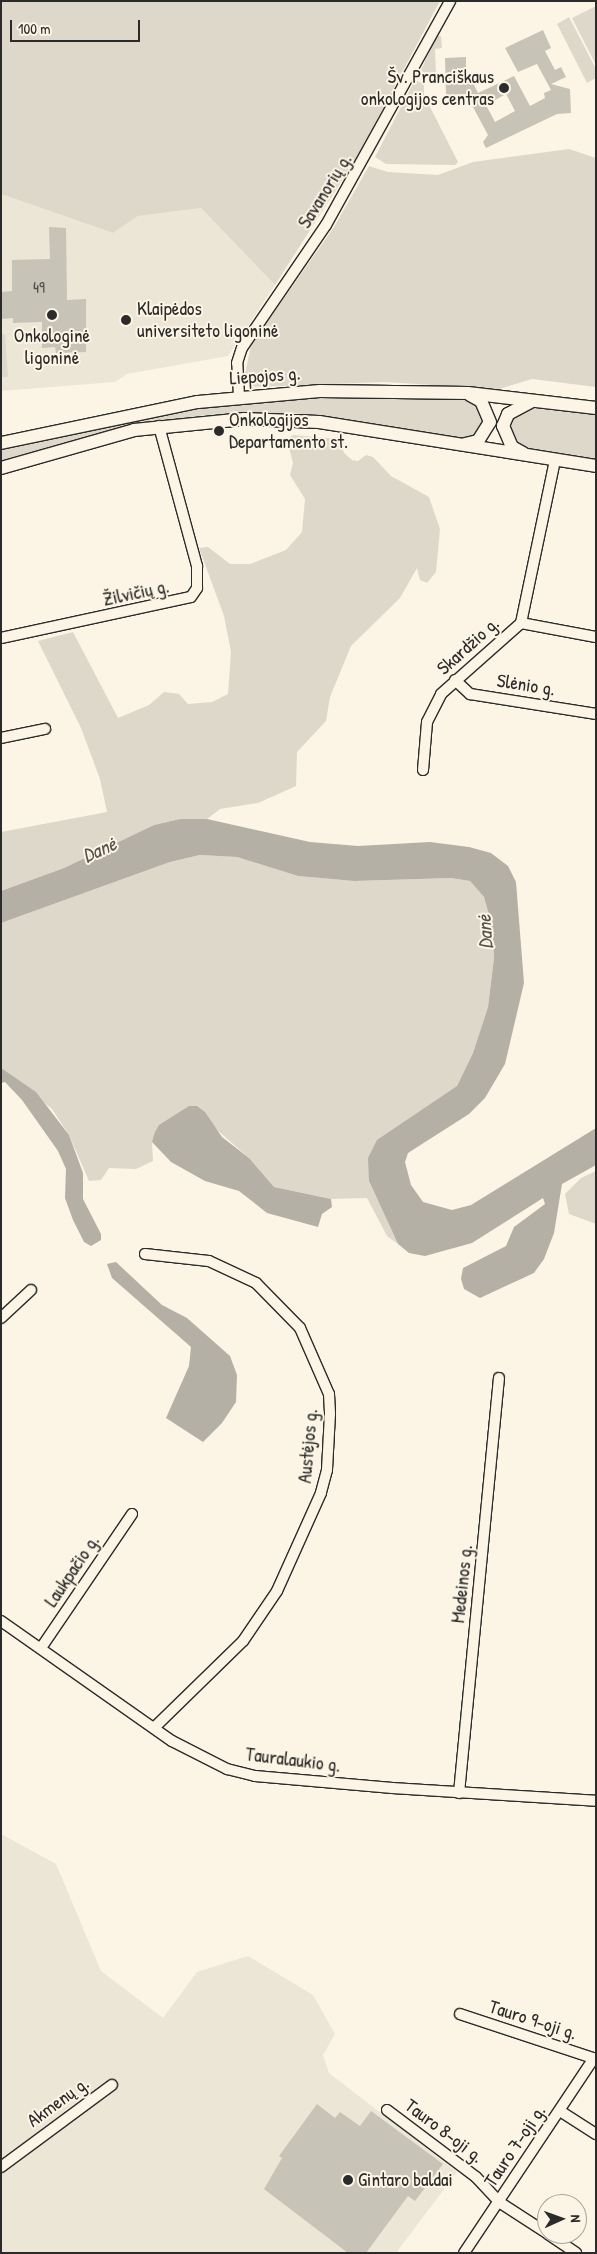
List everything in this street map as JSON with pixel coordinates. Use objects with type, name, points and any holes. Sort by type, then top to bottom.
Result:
[{"type":"main road","name":"Liepojos g.","points":[[1,443],[162,408],[239,396],[344,390],[468,394],[596,408]]},
{"type":"main road","points":[[462,444],[478,441],[490,422],[481,401],[468,394]]},
{"type":"main road","points":[[525,455],[512,447],[504,426],[513,410],[536,400]]},
{"type":"main road","points":[[1,468],[109,435],[159,426],[281,419],[462,444],[596,466]]},
{"type":"street","name":"Savanorių g.","points":[[239,396],[237,364],[242,348],[326,226],[450,1]]},
{"type":"street","name":"Žilvičių g.","points":[[1,638],[191,597],[197,588],[197,566],[159,426]]},
{"type":"street","points":[[1,474],[33,458]]},
{"type":"street","name":"Skardžio g.","points":[[423,770],[427,722],[441,694],[520,623],[555,460]]},
{"type":"street","points":[[520,623],[596,637]]},
{"type":"street","name":"Slėnio g.","points":[[455,680],[470,694],[596,714]]},
{"type":"street","points":[[1,738],[45,729]]},
{"type":"street","name":"Austėjos g.","points":[[145,1254],[209,1261],[256,1283],[300,1328],[329,1394],[330,1414],[327,1470],[321,1493],[277,1591],[243,1641],[155,1727]]},
{"type":"street","points":[[1,1318],[31,1290]]},
{"type":"street","name":"Medeinos g.","points":[[459,1793],[499,1378]]},
{"type":"street","name":"Laukpačio g.","points":[[41,1648],[132,1514]]},
{"type":"street","name":"Tauralaukio g.","points":[[1,1621],[201,1758],[255,1776],[596,1802]]},
{"type":"street","name":"Tauro 9-oji g.","points":[[460,2014],[595,2059]]},
{"type":"street","name":"Tauro 7-oji g.","points":[[464,2253],[595,2059]]},
{"type":"street","name":"Akmenų g.","points":[[1,2167],[112,2085]]},
{"type":"street","name":"Tauro 8-oji g.","points":[[387,2110],[476,2177],[499,2202],[537,2227]]},
{"type":"street","points":[[560,2111],[596,2134]]},
{"type":"street","name":"Tauro 8-oji g.","points":[[562,2244],[576,2253]]},
{"type":"shaded area","points":[[1,1],[440,1],[357,157],[275,285],[201,208],[138,216],[113,233],[1,194]]},
{"type":"shaded area","points":[[596,6],[596,65],[572,18]]},
{"type":"shaded area","points":[[569,17],[596,69],[596,78],[587,83],[557,24]]},
{"type":"shaded area","points":[[437,36],[441,36],[442,48],[435,49],[436,74],[426,75],[421,70]]},
{"type":"shaded area","points":[[415,80],[424,84],[424,107],[429,105],[458,162],[455,165],[386,164],[375,157]]},
{"type":"shaded area","points":[[569,149],[596,158],[596,387],[532,379],[499,389],[384,382],[254,387],[244,379],[251,345],[334,227],[369,166],[388,172],[438,175],[473,162]]},
{"type":"shaded area","name":"Klaipėdos universiteto ligoninė","points":[[1,194],[113,233],[138,216],[201,208],[275,285],[228,356],[127,374],[115,382],[1,391]]},
{"type":"shaded area","points":[[1,334],[5,334],[8,377],[1,377]]},
{"type":"shaded area","points":[[325,397],[467,398],[478,403],[485,422],[478,437],[464,439],[295,413],[206,415],[129,425],[1,461],[1,449],[111,424],[207,407]]},
{"type":"shaded area","points":[[531,408],[596,415],[596,461],[523,448],[509,436],[509,421],[512,415]]},
{"type":"shaded area","points":[[293,435],[339,439],[344,453],[352,460],[358,461],[366,455],[373,457],[391,476],[429,497],[440,529],[436,572],[427,583],[420,580],[417,568],[400,598],[351,646],[330,697],[326,721],[297,752],[296,786],[258,803],[220,809],[207,819],[180,819],[154,825],[64,868],[1,891],[1,832],[107,812],[100,779],[81,728],[38,641],[73,632],[118,718],[149,705],[164,692],[179,694],[188,704],[212,702],[228,694],[231,652],[224,616],[199,548],[208,547],[230,564],[250,564],[286,550],[302,532],[305,499],[290,475],[293,463],[287,440]]},
{"type":"shaded area","points":[[180,819],[207,819],[310,842],[358,846],[430,842],[469,847],[491,853],[508,866],[516,882],[524,983],[505,1064],[485,1098],[469,1114],[408,1153],[405,1162],[411,1185],[423,1202],[452,1210],[471,1205],[596,1128],[596,1165],[562,1184],[554,1233],[544,1259],[534,1273],[480,1298],[464,1289],[461,1279],[463,1268],[506,1246],[514,1227],[545,1204],[543,1198],[472,1243],[425,1256],[409,1253],[398,1244],[369,1181],[368,1158],[377,1140],[457,1086],[473,1053],[488,1007],[494,958],[492,926],[484,897],[470,881],[451,878],[354,881],[298,876],[237,857],[200,855],[170,862],[1,923],[1,891],[64,868],[154,825]]},
{"type":"shaded area","points":[[200,855],[237,857],[298,876],[354,881],[451,878],[470,881],[484,897],[492,926],[494,958],[488,1007],[473,1053],[457,1086],[435,1102],[369,1181],[398,1244],[387,1236],[367,1198],[331,1199],[274,1187],[249,1158],[215,1128],[152,1142],[153,1161],[136,1169],[109,1168],[101,1180],[89,1181],[69,1135],[52,1109],[1,1068],[1,923],[170,862]]},
{"type":"shaded area","points":[[1,1068],[36,1092],[69,1135],[83,1173],[83,1199],[101,1234],[101,1240],[91,1246],[84,1242],[65,1198],[66,1169],[58,1151],[22,1100],[5,1082],[1,1083]]},
{"type":"shaded area","points":[[189,1106],[197,1106],[205,1112],[222,1137],[249,1158],[274,1187],[331,1199],[332,1207],[322,1214],[318,1227],[267,1213],[239,1191],[205,1181],[171,1162],[152,1142],[155,1132],[159,1125]]},
{"type":"shaded area","points":[[596,1171],[596,1224],[569,1214],[565,1194],[581,1178]]},
{"type":"shaded area","points":[[116,1262],[162,1305],[187,1318],[230,1356],[237,1375],[236,1402],[222,1423],[203,1442],[166,1418],[189,1366],[191,1347],[112,1278],[107,1264]]},
{"type":"shaded area","points":[[1,1834],[56,1864],[101,1971],[163,2018],[197,1972],[248,1956],[313,1995],[335,2034],[323,2055],[329,2073],[457,2172],[396,2253],[1,2253]]},
{"type":"building","name":"Šv. Pranciškaus onkologijos centras","points":[[543,30],[551,48],[545,51],[555,70],[561,67],[566,77],[551,84],[570,89],[571,113],[557,114],[486,148],[483,142],[488,135],[466,94],[446,95],[445,58],[466,57],[466,68],[478,93],[514,76],[530,106],[545,98],[544,93],[551,90],[537,64],[518,72],[505,48]],"holes":[[[506,94],[515,111],[495,122],[486,105]]]},
{"type":"building","points":[[49,227],[66,228],[67,300],[86,299],[86,352],[56,353],[55,347],[42,348],[42,322],[13,323],[13,318],[1,319],[1,292],[12,291],[12,260],[50,259]]},
{"type":"building","name":"Gintaro baldai","points":[[317,2104],[335,2118],[340,2112],[360,2126],[371,2111],[443,2164],[415,2201],[408,2196],[366,2253],[348,2253],[264,2189],[282,2158],[279,2156]]},
{"type":"place","name":"Šv. Pranciškaus onkologijos centras","points":[[504,88]]},
{"type":"place","name":"Onkologinė ligoninė","points":[[52,315]]},
{"type":"place","name":"Klaipėdos universiteto ligoninė","points":[[126,320]]},
{"type":"place","name":"Onkologijos Departamento st.","points":[[219,431]]},
{"type":"place","name":"Gintaro baldai","points":[[348,2180]]},
{"type":"water label","name":"Danė","points":[[99,849]]},
{"type":"water label","name":"Danė","points":[[484,932]]}]
